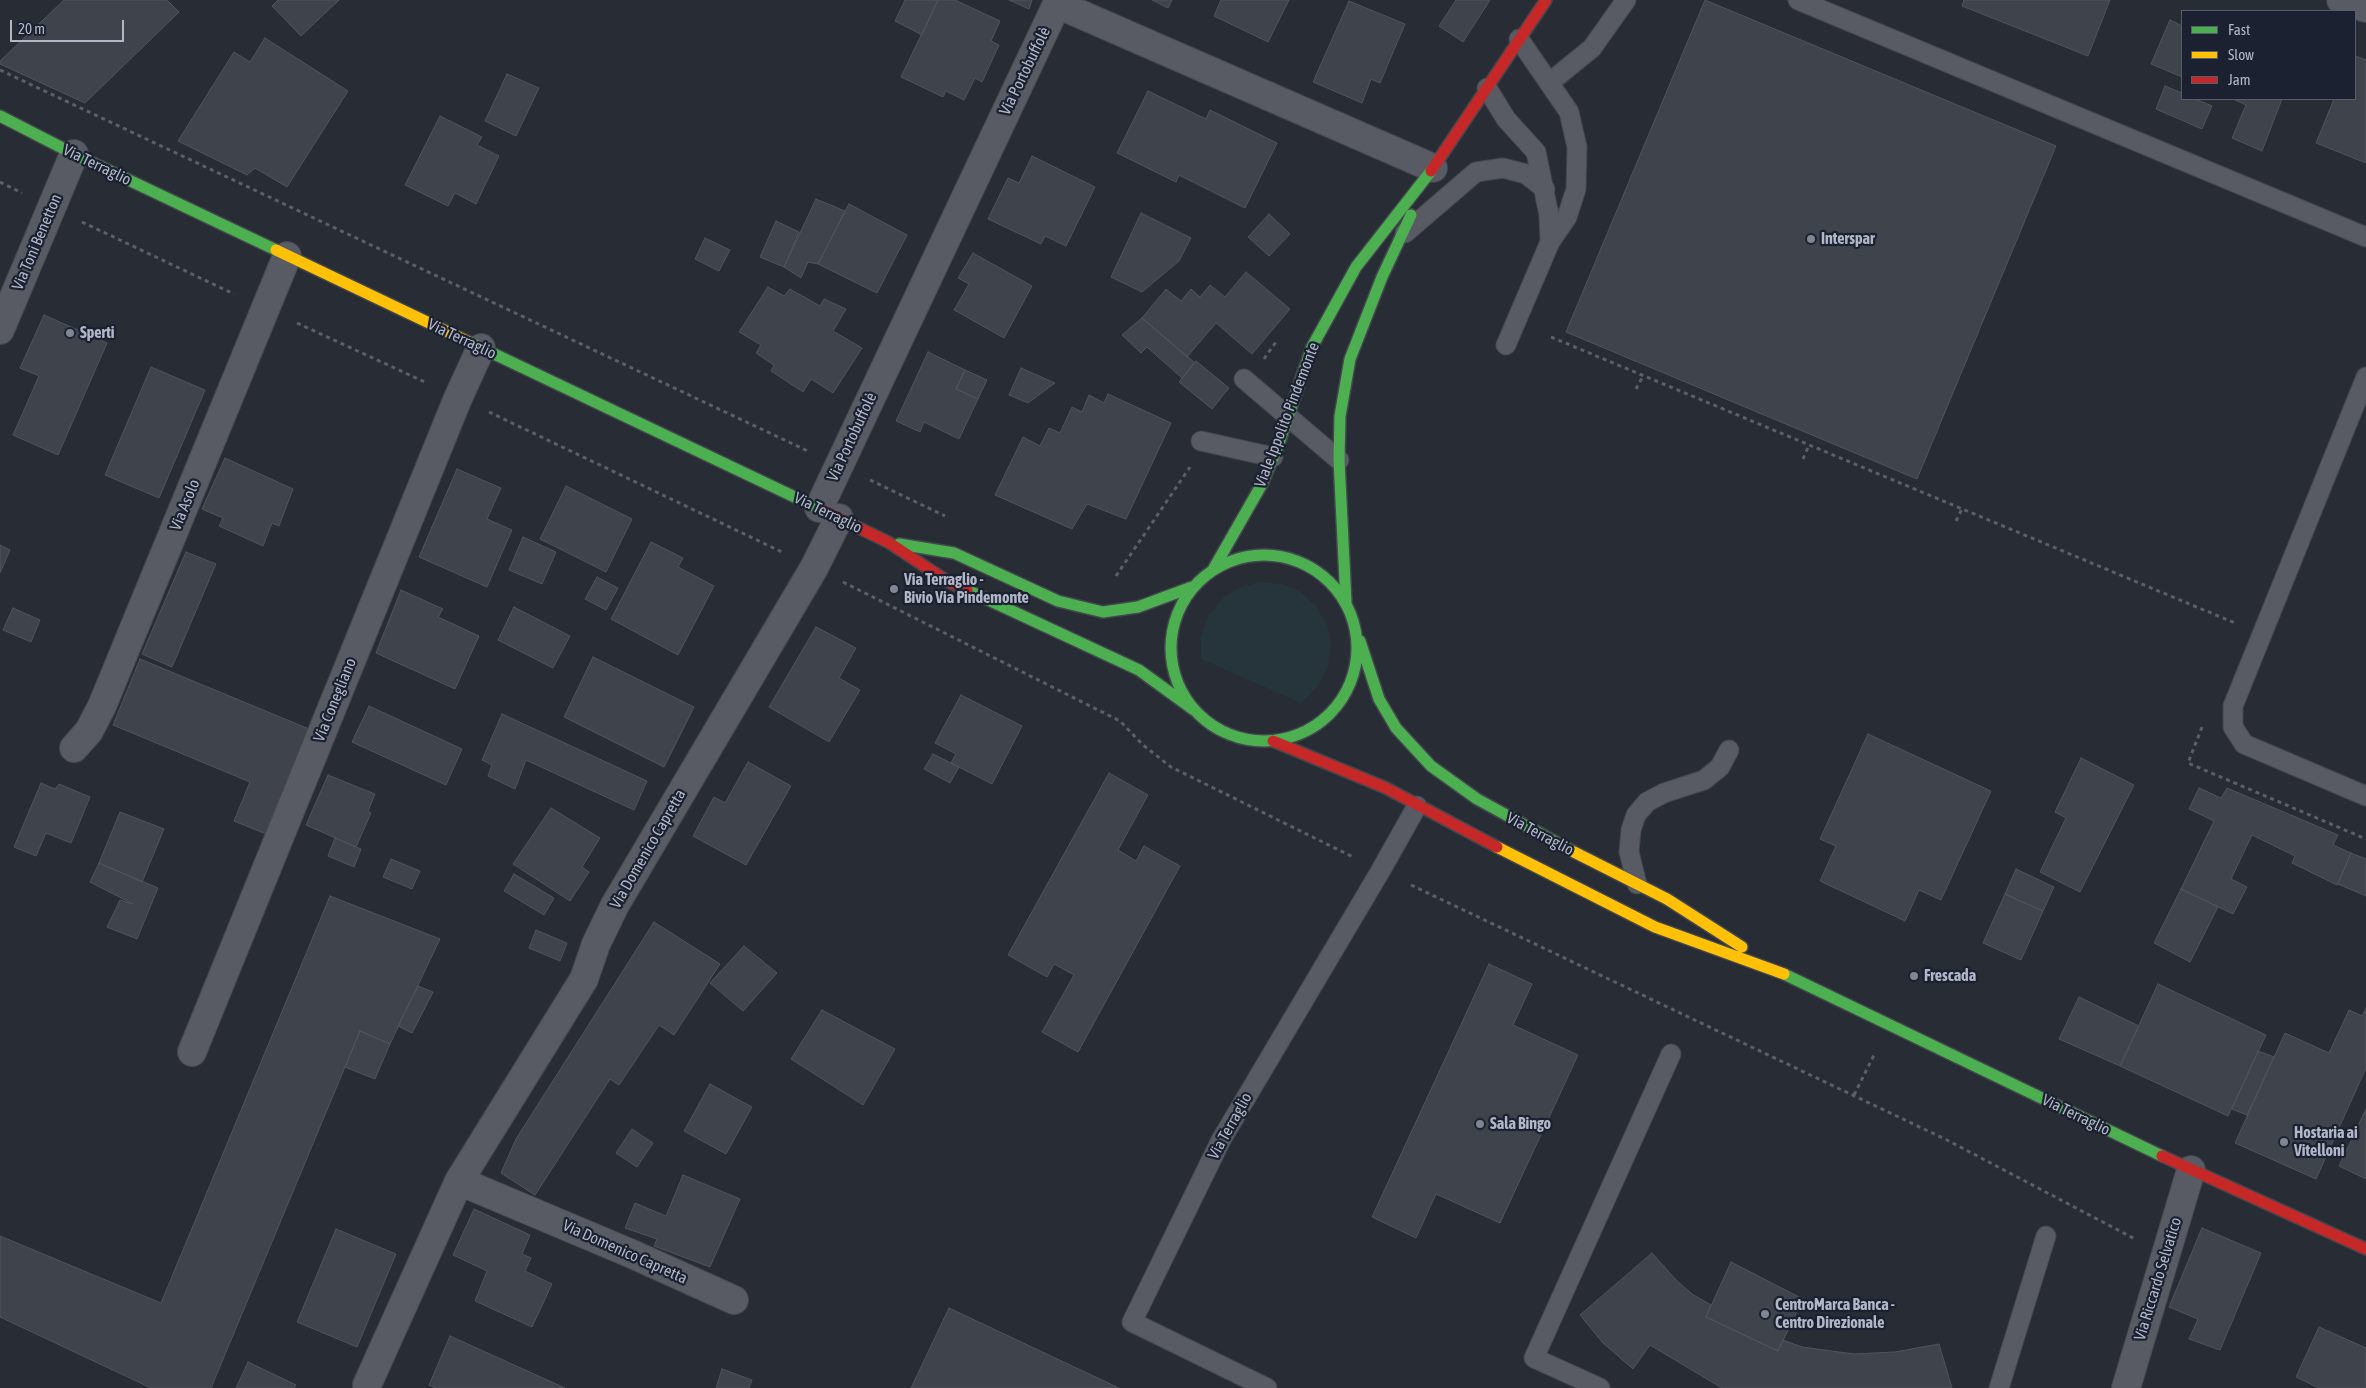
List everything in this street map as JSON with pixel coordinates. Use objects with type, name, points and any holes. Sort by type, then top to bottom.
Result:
[{"type":"main road","name":"Viale Ippolito Pindemonte","points":[[1214,568],[1262,484],[1312,347],[1356,268],[1433,168],[1546,0]]},
{"type":"main road","name":"Via Terraglio","points":[[0,116],[36,136],[888,542],[947,581],[1139,670],[1194,710]]},
{"type":"main road","name":"Via Terraglio","points":[[0,122],[36,136]]},
{"type":"main road","name":"Viale Ippolito Pindemonte","points":[[1346,602],[1339,460],[1340,416],[1350,359],[1382,277],[1433,168]]},
{"type":"main road","name":"Via Terraglio","points":[[888,542],[954,553],[1058,601],[1102,612],[1138,607],[1192,587]]},
{"type":"main road","points":[[1346,602],[1327,577],[1301,561],[1271,553],[1242,556],[1214,568],[1192,587],[1178,610],[1171,636],[1171,662],[1179,688],[1194,710],[1210,724],[1229,735],[1251,741],[1273,741],[1303,733],[1329,716],[1347,691],[1357,662],[1356,631]]},
{"type":"main road","name":"Via Terraglio","points":[[1346,602],[1379,700],[1396,728],[1431,766],[1477,799],[1531,830],[1667,899],[1788,975]]},
{"type":"main road","name":"Via Terraglio","points":[[1273,741],[1386,788],[1417,806],[1655,927],[1788,975],[2191,1170],[2366,1249]]},
{"type":"street","points":[[2341,0],[2366,8]]},
{"type":"street","name":"Via Portobuffolè","points":[[829,513],[839,466],[1057,4],[1433,168]]},
{"type":"street","name":"Via Toni Benetton","points":[[0,330],[74,154]]},
{"type":"street","name":"Via Asolo","points":[[74,748],[89,731],[102,706],[287,256]]},
{"type":"street","name":"Via Conegliano","points":[[192,1052],[458,398],[481,348]]},
{"type":"street","name":"Via Domenico Capretta","points":[[367,1385],[459,1181],[584,979],[596,944],[615,905],[814,568],[829,513]]},
{"type":"street","name":"Via Riccardo Selvatico","points":[[2126,1388],[2191,1170]]},
{"type":"street","name":"Via Domenico Capretta","points":[[459,1181],[632,1254],[734,1300]]},
{"type":"lane","points":[[1549,83],[1592,48],[1626,0]]},
{"type":"lane","points":[[1798,0],[2366,237]]},
{"type":"lane","points":[[1506,345],[1550,242],[1567,217],[1576,189],[1577,147],[1569,112],[1520,39]]},
{"type":"lane","points":[[1487,88],[1506,119],[1536,152],[1545,189],[1550,242]]},
{"type":"lane","points":[[1400,238],[1476,172],[1503,168],[1526,174],[1545,189]]},
{"type":"lane","points":[[2366,377],[2233,706],[2233,727],[2244,744],[2366,796]]},
{"type":"lane","points":[[1246,381],[1339,460]]},
{"type":"lane","points":[[1204,442],[1273,457]]},
{"type":"lane","points":[[1637,884],[1629,852],[1631,830],[1636,815],[1647,802],[1664,793],[1704,780],[1720,767],[1729,750]]},
{"type":"lane","name":"Via Terraglio","points":[[1267,1388],[1132,1322],[1221,1140],[1417,806]]},
{"type":"lane","points":[[1600,1388],[1534,1358],[1671,1054]]},
{"type":"lane","points":[[1999,1388],[2046,1236]]},
{"type":"path","points":[[0,70],[946,516]]},
{"type":"path","points":[[0,182],[814,568],[1120,721],[1143,745],[1171,767],[1357,859]]},
{"type":"path","points":[[1551,337],[2242,626]]},
{"type":"path","points":[[1246,381],[1278,339]]},
{"type":"path","points":[[1636,389],[1643,376]]},
{"type":"path","points":[[1112,579],[1204,442]]},
{"type":"path","points":[[1802,459],[1809,445]]},
{"type":"path","points":[[1956,521],[1962,509]]},
{"type":"path","points":[[2202,726],[2188,763],[2366,839]]},
{"type":"path","points":[[1411,885],[1947,1140],[2132,1236],[2137,1242]]},
{"type":"path","points":[[1854,1095],[1890,1024]]},
{"type":"shaded area","points":[[1261,582],[1282,584],[1301,592],[1316,606],[1327,625],[1331,645],[1328,666],[1318,686],[1301,703],[1201,659],[1201,636],[1209,615],[1223,598],[1241,587]]},
{"type":"building","points":[[64,0],[167,0],[179,12],[85,103],[0,64],[0,61]]},
{"type":"building","points":[[278,0],[339,0],[301,36],[272,6]]},
{"type":"building","points":[[905,0],[938,0],[922,35],[895,21]]},
{"type":"building","points":[[938,0],[955,0],[1000,21],[991,41],[999,45],[982,82],[975,78],[964,100],[946,91],[943,97],[901,77]]},
{"type":"building","points":[[1009,0],[1032,0],[1029,9]]},
{"type":"building","points":[[1152,0],[1172,0],[1168,8]]},
{"type":"building","points":[[1221,0],[1289,0],[1268,42],[1214,16]]},
{"type":"building","points":[[1456,0],[1490,0],[1463,42],[1439,26]]},
{"type":"building","name":"Interspar","points":[[1705,0],[2056,146],[1917,479],[1566,332]]},
{"type":"building","points":[[1964,0],[2110,0],[2088,56],[1962,6]]},
{"type":"building","points":[[1349,1],[1405,24],[1380,83],[1371,79],[1362,103],[1313,82]]},
{"type":"building","points":[[2170,20],[2181,26],[2181,77],[2151,64]]},
{"type":"building","points":[[265,38],[348,91],[287,187],[255,168],[247,175],[178,141],[234,52],[250,62]]},
{"type":"building","points":[[2356,56],[2366,60],[2366,163],[2316,143],[2334,100],[2356,100]]},
{"type":"building","points":[[507,74],[539,88],[516,136],[485,121]]},
{"type":"building","points":[[2165,86],[2181,93],[2181,100],[2197,100],[2212,106],[2202,129],[2156,109]]},
{"type":"building","points":[[1148,91],[1206,119],[1210,110],[1277,143],[1245,208],[1179,175],[1176,182],[1117,153]]},
{"type":"building","points":[[2235,100],[2282,100],[2262,151],[2232,138],[2246,105]]},
{"type":"building","points":[[440,116],[482,137],[477,145],[499,156],[476,204],[455,193],[448,206],[405,185]]},
{"type":"building","points":[[1032,156],[1095,187],[1066,246],[1045,236],[1041,244],[988,219],[1008,178],[1019,183]]},
{"type":"building","points":[[816,199],[845,211],[818,264],[808,262],[801,278],[784,267]]},
{"type":"building","points":[[849,204],[907,235],[877,293],[818,264]]},
{"type":"building","points":[[1141,213],[1191,238],[1179,261],[1142,292],[1111,277]]},
{"type":"building","points":[[1269,214],[1290,234],[1269,256],[1248,237]]},
{"type":"building","points":[[776,221],[799,232],[784,267],[760,257]]},
{"type":"building","points":[[705,238],[730,250],[719,271],[695,259]]},
{"type":"building","points":[[973,253],[1032,286],[1004,338],[954,310],[969,284],[958,278]]},
{"type":"building","points":[[1246,272],[1290,309],[1252,354],[1216,323],[1187,357],[1142,318],[1166,289],[1181,301],[1191,289],[1200,297],[1210,285],[1225,297]]},
{"type":"building","points":[[768,287],[784,296],[790,289],[820,306],[824,299],[846,309],[833,331],[862,348],[833,393],[811,379],[803,392],[771,371],[774,365],[756,353],[761,345],[739,332]]},
{"type":"building","points":[[44,315],[107,343],[58,455],[13,435],[39,376],[20,368]]},
{"type":"building","points":[[1142,318],[1195,363],[1182,378],[1147,347],[1141,353],[1122,335]]},
{"type":"building","points":[[928,352],[965,370],[956,389],[978,399],[959,439],[924,422],[920,432],[896,421]]},
{"type":"building","points":[[1196,361],[1229,388],[1212,409],[1179,382]]},
{"type":"building","points":[[151,367],[205,390],[159,498],[105,475]]},
{"type":"building","points":[[1021,368],[1055,383],[1028,403],[1009,395]]},
{"type":"building","points":[[965,370],[987,380],[978,399],[956,389]]},
{"type":"building","points":[[1108,394],[1171,423],[1126,519],[1087,504],[1072,529],[995,495],[1023,437],[1040,446],[1049,428],[1060,433],[1072,407],[1082,412],[1089,395],[1104,403]]},
{"type":"building","points":[[225,458],[293,489],[279,526],[272,523],[263,546],[219,526],[223,518],[202,509]]},
{"type":"building","points":[[457,469],[501,488],[487,519],[512,530],[487,587],[419,557]]},
{"type":"building","points":[[566,486],[632,519],[606,572],[540,539]]},
{"type":"building","points":[[523,537],[556,552],[542,584],[509,570]]},
{"type":"building","points":[[651,542],[683,558],[678,567],[714,586],[678,655],[611,619]]},
{"type":"building","points":[[0,545],[10,550],[0,573]]},
{"type":"building","points":[[186,552],[216,564],[172,667],[142,654]]},
{"type":"building","points":[[597,577],[618,588],[606,610],[585,599]]},
{"type":"building","points":[[401,590],[443,609],[438,617],[479,636],[455,689],[376,653]]},
{"type":"building","points":[[514,607],[570,636],[553,668],[498,640]]},
{"type":"building","points":[[13,608],[40,620],[31,642],[3,630]]},
{"type":"building","points":[[816,627],[856,648],[839,678],[860,690],[829,742],[769,707]]},
{"type":"building","points":[[593,657],[694,707],[664,767],[564,717]]},
{"type":"building","points":[[140,659],[309,729],[266,834],[234,821],[250,782],[113,725]]},
{"type":"building","points":[[961,695],[1022,726],[992,784],[951,763],[956,754],[935,743]]},
{"type":"building","points":[[369,706],[462,749],[446,785],[352,742]]},
{"type":"building","points":[[502,714],[647,781],[634,810],[526,760],[515,789],[488,776],[492,765],[482,760]]},
{"type":"building","points":[[1868,734],[1991,791],[1941,900],[1919,890],[1905,921],[1820,881],[1836,846],[1820,839]]},
{"type":"building","points":[[933,754],[959,767],[950,783],[924,769]]},
{"type":"building","points":[[2081,758],[2134,785],[2080,892],[2040,872],[2066,818],[2055,812]]},
{"type":"building","points":[[748,762],[791,786],[746,865],[693,836],[714,797],[725,803]]},
{"type":"building","points":[[1109,773],[1148,795],[1118,850],[1136,861],[1144,846],[1180,866],[1078,1052],[1042,1032],[1074,975],[1054,964],[1047,977],[1008,955]]},
{"type":"building","points":[[328,775],[375,794],[368,811],[371,813],[356,847],[306,825]]},
{"type":"building","points":[[41,783],[55,789],[59,784],[90,797],[71,843],[46,833],[36,856],[14,847]]},
{"type":"building","points":[[2199,788],[2221,798],[2227,788],[2338,835],[2333,845],[2351,853],[2337,885],[2292,863],[2295,856],[2252,835],[2231,879],[2247,887],[2233,914],[2181,889],[2214,821],[2189,809]]},
{"type":"building","points":[[551,808],[600,838],[582,867],[589,872],[570,901],[513,864]]},
{"type":"building","points":[[120,812],[164,829],[142,882],[99,863]]},
{"type":"building","points":[[335,838],[361,849],[354,867],[328,856]]},
{"type":"building","points":[[2351,853],[2366,859],[2366,896],[2338,884]]},
{"type":"building","points":[[391,859],[420,871],[412,889],[383,877]]},
{"type":"building","points":[[99,863],[158,888],[137,939],[107,927],[120,900],[133,904],[90,882]]},
{"type":"building","points":[[2016,869],[2054,887],[2043,911],[2005,894]]},
{"type":"building","points":[[514,874],[554,898],[544,915],[504,891]]},
{"type":"building","points":[[2181,889],[2218,907],[2190,962],[2154,943]]},
{"type":"building","points":[[2005,894],[2043,911],[2021,960],[1983,943]]},
{"type":"building","points":[[330,896],[440,939],[390,1044],[360,1031],[211,1388],[151,1388],[0,1317],[0,1236],[161,1303]]},
{"type":"building","points":[[654,922],[720,964],[674,1035],[659,1025],[619,1085],[610,1079],[535,1195],[501,1173],[516,1139]]},
{"type":"building","points":[[536,930],[567,943],[560,961],[529,948]]},
{"type":"building","points":[[744,946],[777,973],[743,1011],[710,983]]},
{"type":"building","name":"Sala Bingo","points":[[1489,964],[1532,984],[1513,1025],[1578,1055],[1500,1223],[1436,1194],[1416,1238],[1372,1217]]},
{"type":"building","points":[[2158,984],[2266,1035],[2228,1116],[2120,1066]]},
{"type":"building","points":[[418,986],[433,992],[412,1033],[398,1026]]},
{"type":"building","points":[[2079,997],[2139,1026],[2120,1066],[2059,1039]]},
{"type":"building","points":[[2366,1008],[2366,1068],[2316,1179],[2235,1143],[2285,1033],[2329,1053],[2349,1010],[2362,1016]]},
{"type":"building","points":[[822,1010],[895,1049],[863,1105],[791,1059]]},
{"type":"building","points":[[360,1031],[390,1044],[375,1079],[345,1067]]},
{"type":"building","points":[[2258,1051],[2274,1057],[2247,1115],[2232,1109]]},
{"type":"building","points":[[710,1084],[752,1107],[726,1154],[684,1131]]},
{"type":"building","points":[[2366,1109],[2366,1179],[2339,1166]]},
{"type":"building","points":[[632,1129],[653,1143],[637,1167],[616,1153]]},
{"type":"building","points":[[683,1175],[740,1199],[710,1267],[654,1246],[657,1239],[625,1228],[635,1203],[666,1216]]},
{"type":"building","points":[[474,1209],[530,1235],[522,1254],[531,1258],[525,1271],[552,1284],[532,1327],[475,1301],[487,1271],[453,1255]]},
{"type":"building","points":[[2202,1228],[2261,1253],[2220,1350],[2189,1339],[2198,1319],[2169,1307]]},
{"type":"building","points":[[336,1229],[396,1254],[357,1347],[297,1322]]},
{"type":"building","points":[[1652,1253],[1677,1281],[1692,1294],[1711,1305],[1706,1317],[1778,1351],[1783,1340],[1802,1347],[1854,1354],[1895,1352],[1939,1344],[1952,1388],[1722,1388],[1650,1345],[1633,1369],[1603,1343],[1580,1315]]},
{"type":"building","points":[[1731,1262],[1803,1299],[1778,1351],[1706,1317]]},
{"type":"building","points":[[949,1308],[1119,1388],[911,1388]]},
{"type":"building","points":[[2319,1327],[2366,1348],[2366,1388],[2319,1388],[2296,1377]]},
{"type":"building","points":[[450,1336],[565,1388],[436,1388],[429,1385]]},
{"type":"building","points":[[248,1362],[296,1385],[294,1388],[236,1388]]},
{"type":"building","points":[[722,1369],[752,1380],[749,1388],[716,1388]]},
{"type":"traffic: fast","points":[[0,116],[74,154],[276,250]]},
{"type":"traffic: fast","points":[[1214,568],[1262,484],[1278,446],[1312,347],[1356,267],[1431,171]]},
{"type":"traffic: fast","points":[[1346,602],[1339,460],[1340,416],[1350,359],[1382,277],[1411,215]]},
{"type":"traffic: fast","points":[[469,342],[822,510]]},
{"type":"traffic: fast","points":[[899,544],[954,553],[1058,601],[1103,612],[1138,607],[1192,587]]},
{"type":"traffic: fast","points":[[1273,555],[1300,562],[1316,570],[1330,582],[1342,596],[1350,612],[1356,630],[1357,648],[1356,666],[1350,684],[1342,700],[1330,714],[1316,726],[1300,734],[1282,740],[1255,741],[1228,734],[1212,726],[1186,700],[1172,666],[1171,639],[1178,612],[1186,596],[1212,570],[1246,556],[1273,555]]},
{"type":"traffic: fast","points":[[967,590],[1139,670],[1194,710]]},
{"type":"traffic: fast","points":[[1360,641],[1379,699],[1396,728],[1431,766],[1477,799],[1574,852]]},
{"type":"traffic: fast","points":[[1784,974],[2162,1156]]},
{"type":"traffic: slow","points":[[276,250],[469,342]]},
{"type":"traffic: slow","points":[[1497,847],[1655,927],[1784,974]]},
{"type":"traffic: slow","points":[[1574,852],[1667,899],[1742,947]]},
{"type":"traffic: jam","points":[[1431,171],[1546,0]]},
{"type":"traffic: jam","points":[[822,510],[888,542],[947,581],[967,590]]},
{"type":"traffic: jam","points":[[1273,741],[1386,788],[1497,847]]},
{"type":"traffic: jam","points":[[2162,1156],[2366,1249]]},
{"type":"place","name":"Interspar","points":[[1811,239]]},
{"type":"place","name":"Sperti","points":[[70,333]]},
{"type":"place","name":"Via Terraglio - Bivio Via Pindemonte","points":[[894,589]]},
{"type":"place","name":"Frescada","points":[[1914,976]]},
{"type":"place","name":"Sala Bingo","points":[[1480,1124]]},
{"type":"place","name":"Hostaria ai Vitelloni","points":[[2284,1142]]},
{"type":"place","name":"CentroMarca Banca - Centro Direzionale","points":[[1765,1314]]}]
